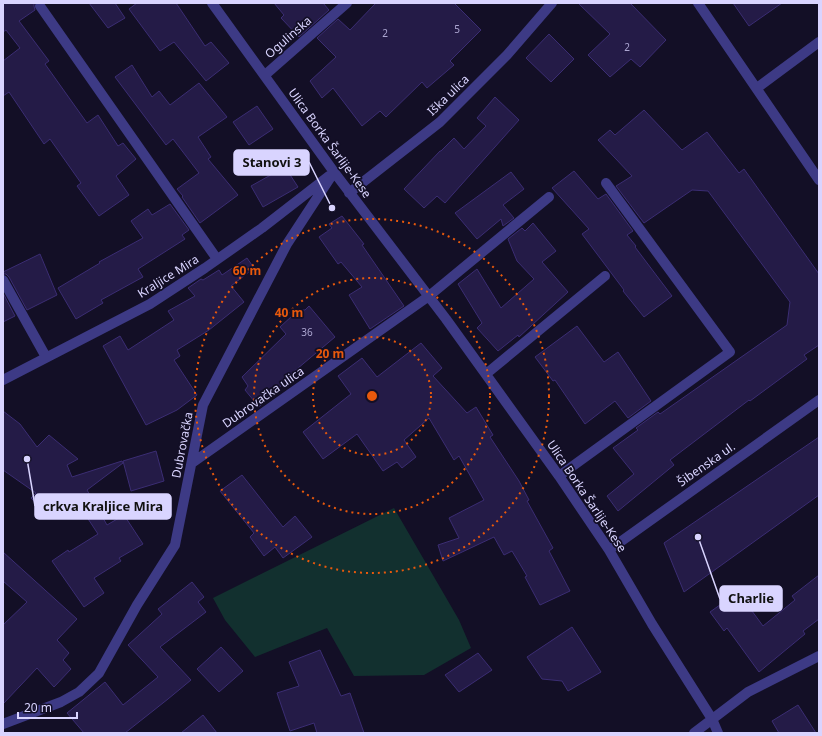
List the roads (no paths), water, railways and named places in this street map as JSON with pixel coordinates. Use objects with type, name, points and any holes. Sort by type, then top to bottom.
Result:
[{"type":"street","name":"Ulica Borka Šarlije-Kese","points":[[213,3],[349,193],[429,296],[559,476],[609,550],[652,624],[712,719],[718,733]]},
{"type":"street","name":"Ogulinska","points":[[265,75],[347,3]]},
{"type":"street","name":"Iška ulica","points":[[349,193],[440,122],[507,55],[552,3]]},
{"type":"street","points":[[698,3],[819,180]]},
{"type":"street","points":[[40,6],[217,259]]},
{"type":"street","points":[[756,88],[819,42]]},
{"type":"street","name":"Kraljice Mira","points":[[3,380],[150,304],[262,228],[334,172]]},
{"type":"street","name":"Dubrovačka","points":[[3,724],[61,702],[79,692],[98,672],[137,605],[175,545],[203,405],[287,244],[334,172]]},
{"type":"street","points":[[559,476],[730,352],[606,183]]},
{"type":"street","points":[[429,296],[549,197]]},
{"type":"street","points":[[486,374],[605,276]]},
{"type":"street","points":[[3,280],[46,357]]},
{"type":"street","name":"Dubrovačka ulica","points":[[192,463],[429,296]]},
{"type":"street","name":"Šibenska ul.","points":[[609,550],[819,400]]},
{"type":"street","points":[[694,733],[748,692],[819,656]]},
{"type":"place","name":"Stanovi 3","points":[[332,208]]},
{"type":"place","name":"crkva Kraljice Mira","points":[[27,459]]},
{"type":"place","name":"Charlie","points":[[698,537]]}]
